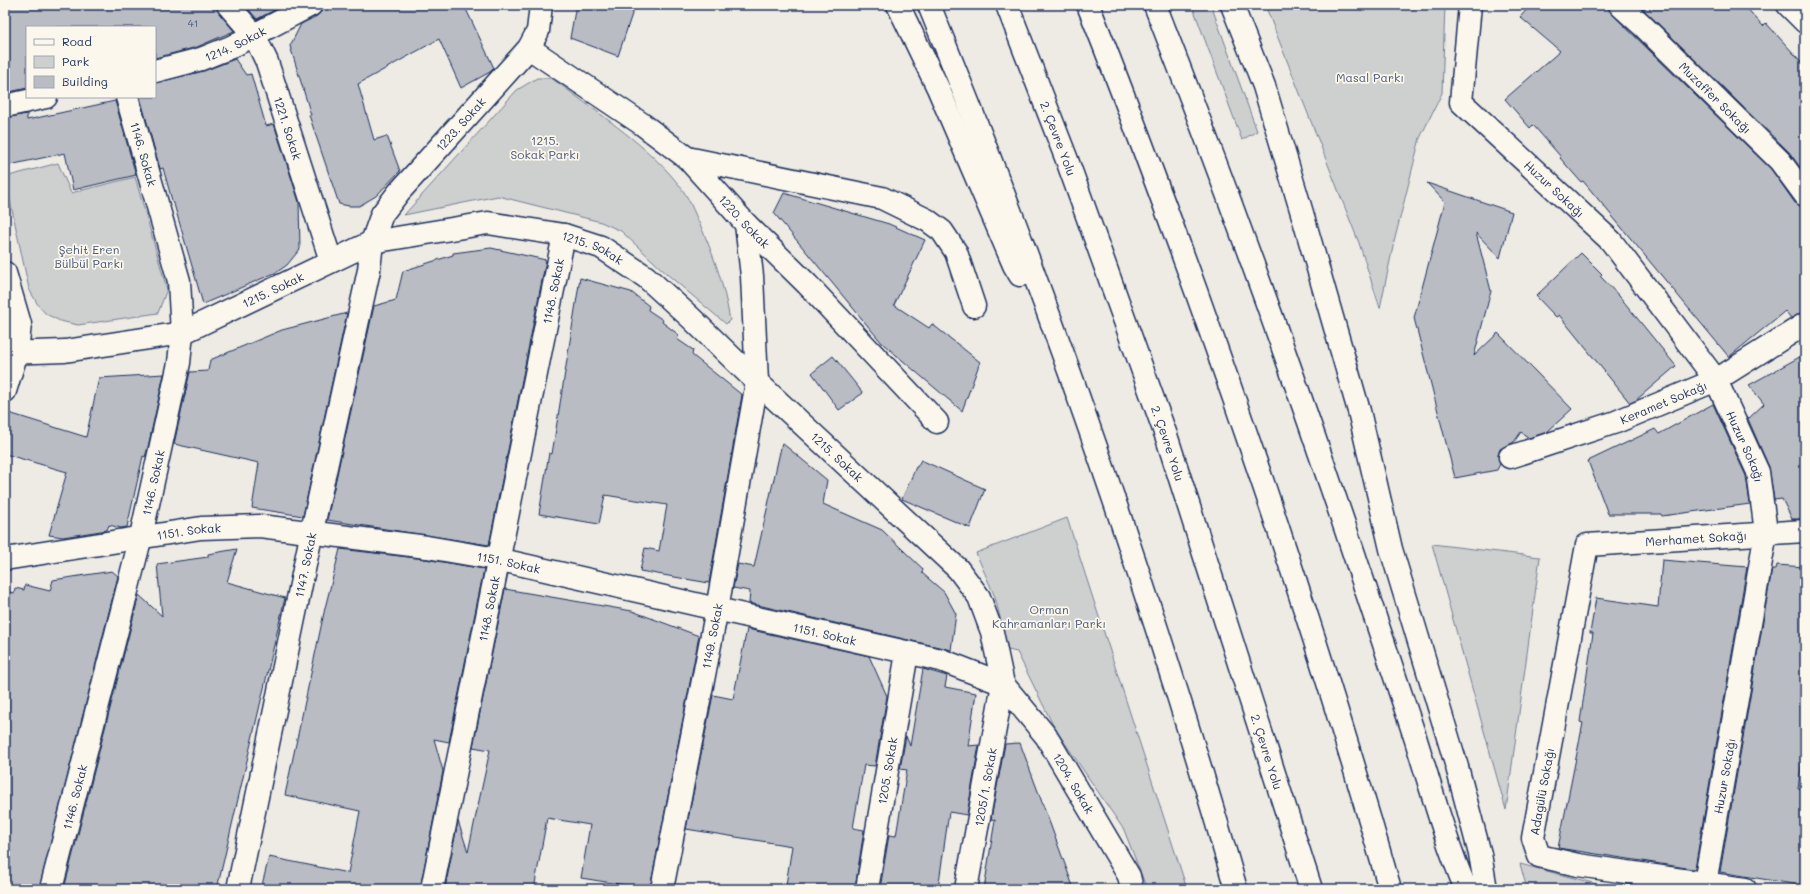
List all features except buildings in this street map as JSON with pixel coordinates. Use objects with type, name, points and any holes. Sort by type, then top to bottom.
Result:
[{"type":"main road","name":"1221. Sokak","points":[[228,5],[254,35],[266,62],[331,261]]},
{"type":"main road","name":"1214. Sokak","points":[[156,71],[201,59],[231,47],[311,5]]},
{"type":"main road","name":"1223. Sokak","points":[[372,242],[382,214],[399,192],[529,48],[538,31],[541,5]]},
{"type":"main road","points":[[898,5],[938,88],[1014,265],[1058,339]]},
{"type":"main road","points":[[929,5],[1058,339],[1130,548],[1196,753],[1236,889]]},
{"type":"main road","name":"2. Çevre Yolu","points":[[1007,5],[1067,160],[1167,438],[1311,889]]},
{"type":"main road","points":[[1088,5],[1158,186],[1283,540],[1347,740],[1390,889]]},
{"type":"main road","points":[[1155,5],[1201,123],[1290,369],[1415,736],[1452,855],[1466,889]]},
{"type":"main road","points":[[1232,5],[1264,86],[1359,411],[1391,549],[1457,767],[1480,854],[1486,889]]},
{"type":"main road","name":"Huzur Sokağı","points":[[1470,5],[1461,102],[1611,241],[1716,380],[1758,472],[1766,532],[1705,886]]},
{"type":"main road","name":"Muzaffer Sokağı","points":[[1620,5],[1780,160],[1805,195]]},
{"type":"main road","points":[[1788,5],[1805,22]]},
{"type":"main road","name":"1220. Sokak","points":[[529,48],[642,124],[687,158],[746,224],[807,284],[937,422]]},
{"type":"main road","points":[[5,106],[41,98]]},
{"type":"main road","name":"1146. Sokak","points":[[51,889],[141,536],[179,363],[182,333],[179,281],[128,98]]},
{"type":"main road","points":[[687,158],[882,198],[927,220],[942,231],[956,252],[974,306]]},
{"type":"main road","name":"1215. Sokak","points":[[11,353],[66,351],[182,333],[372,242],[488,223],[564,234],[601,247],[646,277],[692,318],[757,382],[958,569],[979,597],[992,632],[1003,684]]},
{"type":"main road","name":"1149. Sokak","points":[[662,889],[717,609],[757,382],[752,276],[746,224]]},
{"type":"main road","name":"1148. Sokak","points":[[432,889],[497,559],[564,234]]},
{"type":"main road","name":"1147. Sokak","points":[[238,889],[312,531],[369,270],[372,242]]},
{"type":"main road","points":[[5,273],[20,324],[11,353],[5,391]]},
{"type":"main road","name":"Keramet Sokağı","points":[[1510,457],[1616,422],[1716,380],[1805,324]]},
{"type":"main road","name":"1151. Sokak","points":[[5,559],[141,536],[201,528],[260,526],[312,531],[497,559],[941,660],[1003,684]]},
{"type":"main road","name":"Merhamet Sokağı","points":[[1587,545],[1766,532],[1805,531]]},
{"type":"main road","name":"Adagülü Sokağı","points":[[1587,545],[1533,838],[1539,856],[1705,886],[1745,889]]},
{"type":"main road","name":"1205. Sokak","points":[[866,889],[907,653]]},
{"type":"main road","name":"1205/1. Sokak","points":[[966,889],[1003,684]]},
{"type":"main road","name":"1204. Sokak","points":[[1003,684],[1046,736],[1129,876],[1132,889]]},
{"type":"green space","points":[[1192,5],[1211,5],[1257,131],[1242,140]]},
{"type":"green space","name":"Masal Parkı","points":[[1265,5],[1445,5],[1442,93],[1420,138],[1394,242],[1380,308],[1359,243]]},
{"type":"green space","name":"1215. Sokak Parkı","points":[[537,78],[550,78],[560,84],[625,133],[656,160],[682,189],[690,202],[717,267],[730,320],[726,324],[668,275],[621,231],[601,222],[498,196],[404,215],[517,90]]},
{"type":"green space","name":"Şehit Eren Bülbül Parkı","points":[[58,163],[71,193],[135,177],[167,289],[158,313],[78,325],[60,321],[46,314],[38,305],[29,289],[5,177]]},
{"type":"green space","name":"Orman Kahramanları Parkı","points":[[1067,518],[1187,889],[1147,889],[1124,830],[1054,727],[1017,652],[1008,650],[995,597],[976,553]]},
{"type":"green space","points":[[1432,544],[1540,557],[1506,810]]},
{"type":"green space","points":[[1520,864],[1616,889],[1527,889]]}]
